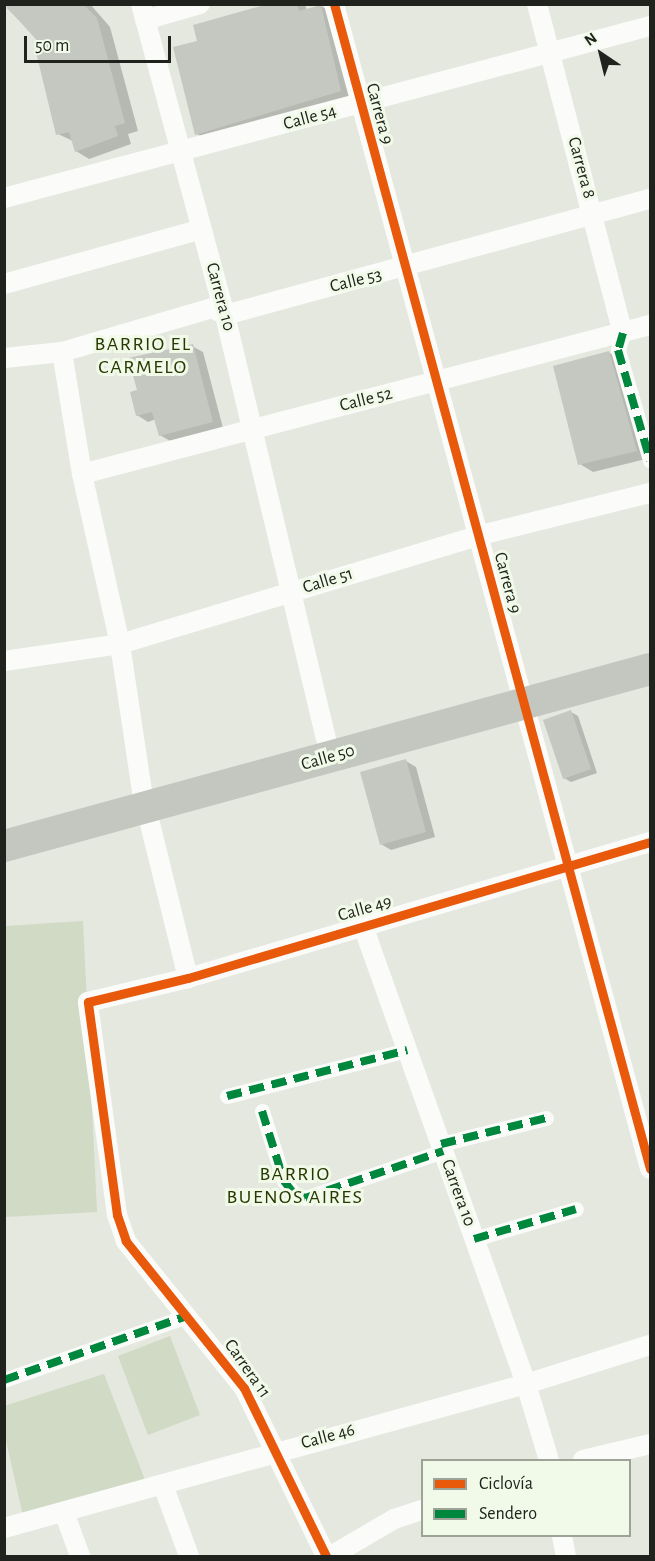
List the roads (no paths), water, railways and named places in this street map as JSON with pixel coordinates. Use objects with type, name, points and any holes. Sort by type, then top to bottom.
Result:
[{"type":"main road","name":"Calle 50","points":[[4,827],[144,800],[520,696],[651,652]]},
{"type":"main road","name":"Calle 50","points":[[4,846],[327,739],[651,669]]},
{"type":"street","points":[[143,12],[200,4]]},
{"type":"street","name":"Carrera 9","points":[[334,4],[359,105],[520,696],[571,865],[651,1169]]},
{"type":"street","name":"Carrera 8","points":[[537,4],[623,333]]},
{"type":"street","name":"Carrera 10","points":[[143,12],[225,315],[294,592]]},
{"type":"street","name":"Calle 54","points":[[4,198],[651,26]]},
{"type":"street","name":"Calle 53","points":[[4,358],[62,352],[212,309],[225,315],[651,199]]},
{"type":"street","points":[[4,284],[202,229]]},
{"type":"street","name":"Calle 52","points":[[82,474],[651,325]]},
{"type":"street","points":[[623,333],[618,350],[651,460]]},
{"type":"street","points":[[62,352],[82,474],[120,644],[144,800],[188,978]]},
{"type":"street","name":"Calle 51","points":[[4,662],[120,644],[477,536],[651,493]]},
{"type":"street","points":[[294,592],[327,739]]},
{"type":"street","name":"Calle 49","points":[[88,1002],[188,978],[651,842]]},
{"type":"street","name":"Carrera 10","points":[[363,926],[526,1384],[548,1459]]},
{"type":"street","name":"Carrera 11","points":[[88,1002],[117,1215],[126,1242],[244,1388],[277,1450],[326,1557]]},
{"type":"street","points":[[227,1096],[407,1050]]},
{"type":"street","points":[[262,1110],[284,1181],[294,1194],[305,1198],[442,1148],[546,1118]]},
{"type":"street","points":[[474,1239],[576,1209]]},
{"type":"street","points":[[4,1380],[187,1316]]},
{"type":"street","name":"Calle 46","points":[[4,1528],[163,1485],[277,1450],[526,1384],[651,1345]]},
{"type":"street","points":[[591,1459],[651,1444]]},
{"type":"street","points":[[163,1485],[189,1557]]},
{"type":"street","points":[[331,1557],[394,1519],[421,1511]]},
{"type":"street","points":[[64,1512],[80,1557]]},
{"type":"street","points":[[562,1537],[566,1557]]},
{"type":"district","name":"BARRIO EL CARMELO","points":[[143,356]]},
{"type":"district","name":"BARRIO BUENOS AIRES","points":[[295,1186]]}]
